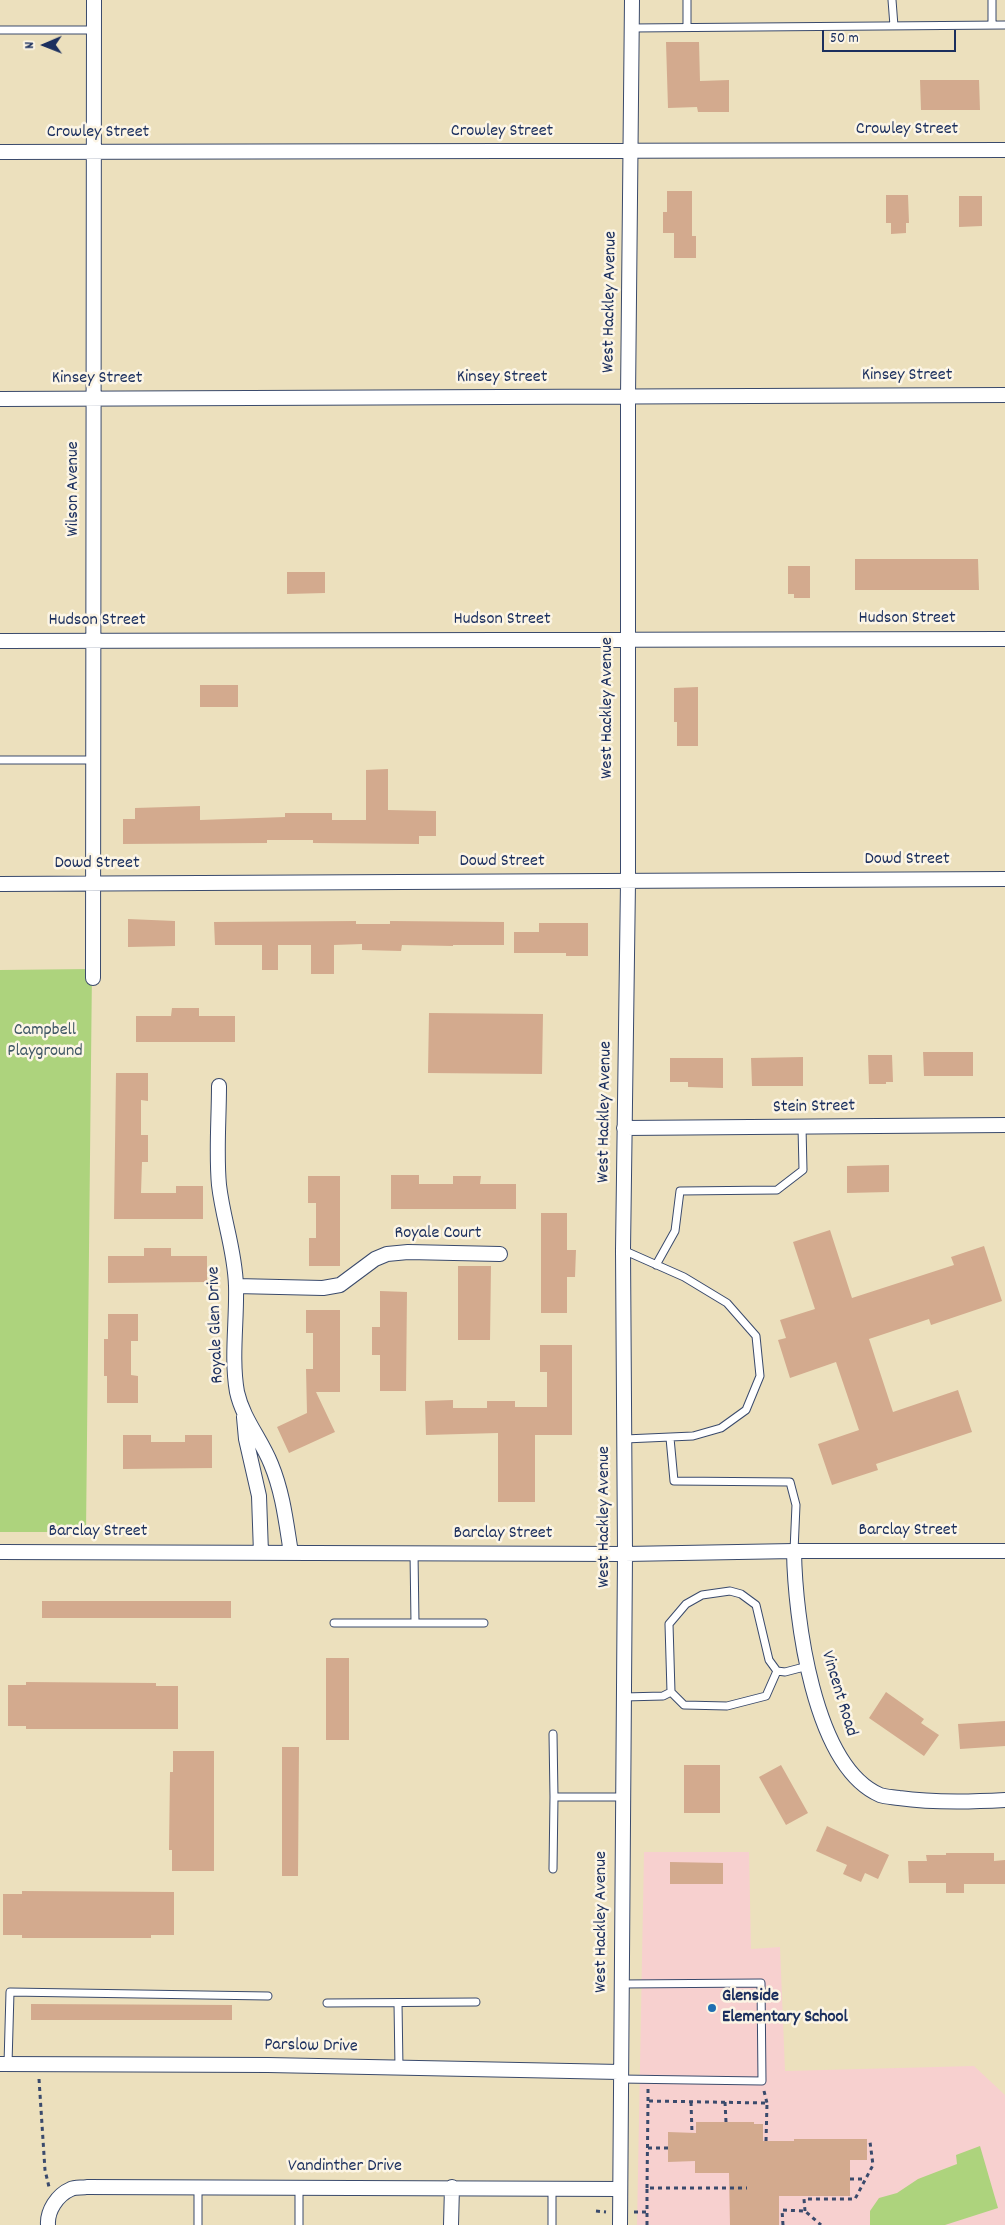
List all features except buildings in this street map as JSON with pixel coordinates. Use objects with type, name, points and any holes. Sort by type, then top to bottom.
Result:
[{"type":"street","name":"Wilson Avenue","points":[[93,978],[94,0]]},
{"type":"street","name":"West Hackley Avenue","points":[[620,2225],[625,1554],[623,1250],[628,882],[628,397],[632,152],[632,0]]},
{"type":"street","name":"Crowley Street","points":[[0,152],[1005,150]]},
{"type":"street","name":"Kinsey Street","points":[[0,399],[1005,395]]},
{"type":"street","name":"Hudson Street","points":[[0,641],[1005,639]]},
{"type":"street","name":"Dowd Street","points":[[0,884],[1005,879]]},
{"type":"street","name":"Royale Glen Drive","points":[[219,1086],[219,1182],[222,1210],[232,1246],[236,1286],[235,1359],[237,1392],[244,1414],[256,1432],[282,1492],[291,1553]]},
{"type":"street","name":"Stein Street","points":[[624,1128],[1005,1125]]},
{"type":"street","name":"Royale Court","points":[[236,1286],[323,1288],[340,1285],[375,1259],[388,1254],[408,1252],[500,1254]]},
{"type":"street","points":[[244,1414],[246,1439],[259,1496],[260,1553]]},
{"type":"street","name":"Barclay Street","points":[[0,1552],[625,1554],[794,1551],[1005,1551]]},
{"type":"street","name":"Vincent Road","points":[[794,1551],[795,1593],[800,1630],[823,1720],[839,1758],[858,1781],[881,1795],[910,1800],[975,1802],[1005,1800]]},
{"type":"street","name":"Parslow Drive","points":[[4,2064],[399,2068],[620,2075]]},
{"type":"street","name":"Vandinther Drive","points":[[54,2204],[58,2198],[70,2189],[87,2187],[620,2189]]},
{"type":"street","points":[[451,2225],[452,2187]]},
{"type":"street","points":[[48,2225],[48,2215],[54,2204]]},
{"type":"lane","points":[[687,0],[688,27]]},
{"type":"lane","points":[[892,0],[894,26]]},
{"type":"lane","points":[[992,0],[992,25]]},
{"type":"lane","points":[[632,28],[1005,25]]},
{"type":"lane","points":[[0,30],[94,30]]},
{"type":"lane","points":[[0,760],[93,760]]},
{"type":"lane","points":[[656,1265],[675,1230],[680,1191],[777,1190],[802,1170],[802,1127]]},
{"type":"lane","points":[[623,1250],[684,1277],[727,1303],[756,1336],[760,1376],[746,1410],[721,1428],[693,1436],[625,1438]]},
{"type":"lane","points":[[670,1438],[674,1481],[790,1482],[796,1505],[794,1551]]},
{"type":"lane","points":[[414,1553],[415,1623]]},
{"type":"lane","points":[[777,1671],[766,1696],[726,1706],[684,1705],[671,1692],[669,1624],[686,1604],[702,1595],[730,1591],[742,1594],[756,1605],[769,1660],[777,1671],[785,1672],[808,1666]]},
{"type":"lane","points":[[334,1623],[484,1623]]},
{"type":"lane","points":[[623,1697],[663,1696],[671,1692]]},
{"type":"lane","points":[[552,1734],[554,1797],[552,1869]]},
{"type":"lane","points":[[554,1797],[622,1797]]},
{"type":"lane","points":[[620,2075],[762,2081],[761,1983],[623,1984]]},
{"type":"lane","points":[[4,2064],[10,1992],[268,1996]]},
{"type":"lane","points":[[327,2003],[476,2002]]},
{"type":"lane","points":[[398,2003],[399,2068]]},
{"type":"lane","points":[[198,2187],[198,2225]]},
{"type":"lane","points":[[299,2187],[299,2225]]},
{"type":"lane","points":[[552,2188],[552,2225]]},
{"type":"path","points":[[38,2064],[45,2170],[54,2204]]},
{"type":"path","points":[[647,2225],[648,2101],[767,2103],[766,2141]]},
{"type":"path","points":[[691,2102],[692,2132]]},
{"type":"path","points":[[725,2102],[726,2122]]},
{"type":"path","points":[[805,2211],[804,2199],[855,2199],[873,2165],[870,2142],[867,2142]]},
{"type":"path","points":[[648,2148],[668,2148]]},
{"type":"path","points":[[850,2178],[866,2179]]},
{"type":"path","points":[[647,2188],[747,2188]]},
{"type":"path","points":[[783,2225],[782,2210],[805,2211],[821,2225]]},
{"type":"shaded area","name":"Glenside Elementary School","points":[[644,1852],[749,1852],[751,1949],[780,1947],[785,2071],[974,2066],[1005,2095],[1005,2225],[637,2225]]},
{"type":"green space","name":"Campbell Playground","points":[[92,969],[86,1532],[0,1532],[0,970]]},
{"type":"green space","points":[[980,2146],[998,2208],[945,2225],[870,2225],[870,2211],[879,2198],[897,2193],[918,2179],[957,2164],[956,2155]]},
{"type":"place","name":"Glenside Elementary School","points":[[712,2008]]}]
